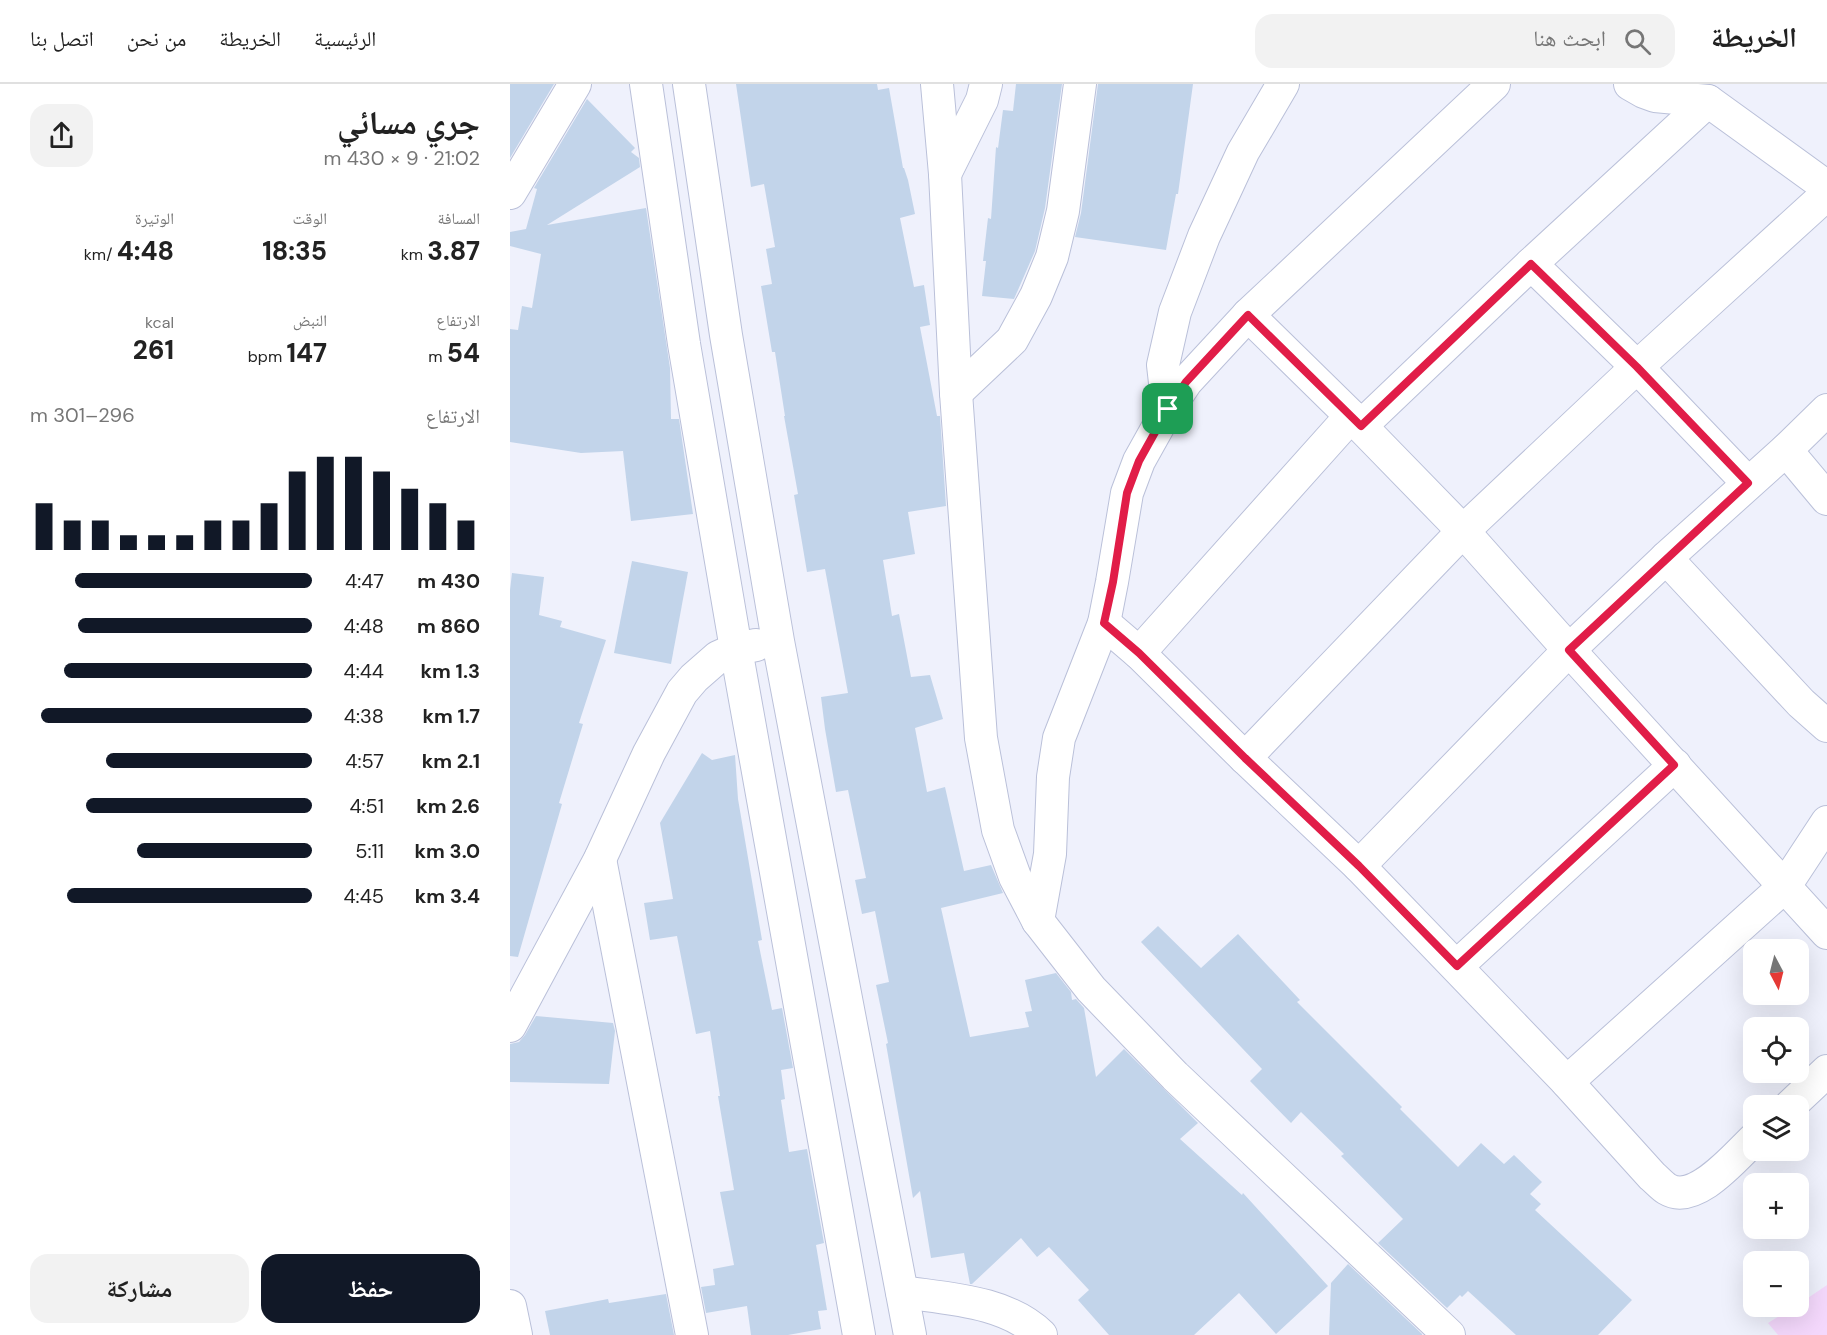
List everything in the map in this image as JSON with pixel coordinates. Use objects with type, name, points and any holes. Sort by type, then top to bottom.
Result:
[{"type":"street","points":[[510,193],[575,84]]},
{"type":"street","points":[[646,84],[684,344],[736,649],[859,1335]]},
{"type":"street","points":[[688,84],[726,336],[778,641],[910,1335]]},
{"type":"street","points":[[937,84],[945,174],[956,393],[981,738],[998,830],[1015,877],[1038,921],[1091,989],[1175,1076],[1449,1335]]},
{"type":"street","points":[[945,174],[982,100],[986,84]]},
{"type":"street","points":[[956,393],[1012,340],[1036,296],[1052,257],[1063,211],[1080,84]]},
{"type":"street","points":[[1038,921],[1050,854],[1053,777],[1059,738],[1104,623],[1127,493],[1139,461],[1186,382],[1248,315],[1494,84]]},
{"type":"street","points":[[1630,84],[1655,96],[1708,101],[1827,187]]},
{"type":"street","points":[[1168,409],[1163,365],[1175,312],[1204,236],[1243,152],[1278,87]]},
{"type":"street","points":[[1139,653],[1356,421],[1708,101]]},
{"type":"street","points":[[1245,758],[1463,531],[1637,367],[1827,194]]},
{"type":"street","points":[[1531,264],[1637,367],[1748,483]]},
{"type":"street","points":[[1248,315],[1463,531],[1827,933]]},
{"type":"street","points":[[684,344],[726,336]]},
{"type":"street","points":[[1359,866],[1569,650],[1827,410]]},
{"type":"street","points":[[1786,450],[1827,499]]},
{"type":"street","points":[[1666,558],[1801,703],[1827,726]]},
{"type":"street","points":[[1104,623],[1139,653],[1359,866],[1567,1082],[1652,1176],[1668,1190],[1684,1193],[1696,1190],[1743,1149]]},
{"type":"street","points":[[510,1026],[600,859],[649,753],[682,692],[706,666],[718,657],[736,649],[778,641]]},
{"type":"street","points":[[1457,966],[1674,765]]},
{"type":"street","points":[[1567,1082],[1785,886],[1827,822]]},
{"type":"street","points":[[600,859],[692,1335]]},
{"type":"street","points":[[1802,1095],[1827,1071]]},
{"type":"street","points":[[902,1292],[995,1308],[1015,1317],[1041,1335]]},
{"type":"street","points":[[510,1306],[516,1335]]},
{"type":"shaded area","points":[[1827,1285],[1827,1335],[1778,1335],[1768,1323],[1778,1317],[1809,1317],[1809,1297]]},
{"type":"building","points":[[510,84],[554,84],[510,158]]},
{"type":"building","points":[[736,84],[877,84],[878,90],[889,88],[903,168],[908,180],[915,214],[900,218],[914,287],[924,285],[930,325],[920,327],[937,416],[940,416],[946,506],[908,512],[915,554],[883,560],[892,616],[899,614],[911,677],[930,675],[943,719],[915,728],[927,792],[945,787],[964,871],[991,865],[1003,893],[941,908],[970,1037],[1029,1027],[1025,1012],[1032,1011],[1025,980],[1056,973],[1071,992],[1072,1000],[1076,999],[1084,1008],[1096,1077],[1124,1049],[1198,1123],[1180,1139],[1242,1195],[1243,1193],[1328,1286],[1276,1334],[1239,1293],[1194,1335],[1109,1335],[1078,1300],[1089,1290],[1049,1247],[1037,1257],[1021,1238],[972,1284],[970,1284],[964,1253],[931,1258],[920,1191],[913,1198],[886,1044],[888,1043],[876,985],[889,982],[875,911],[862,914],[855,880],[866,878],[848,790],[836,792],[825,729],[821,697],[848,693],[825,569],[807,572],[794,495],[798,494],[775,352],[772,352],[761,286],[772,284],[766,249],[775,247],[764,184],[751,187]]},
{"type":"building","points":[[1016,84],[1062,84],[1045,208],[1035,251],[1014,299],[982,296],[986,261],[983,261],[988,218],[991,219],[996,147],[998,148],[1003,110],[1013,111]]},
{"type":"building","points":[[1098,84],[1193,84],[1178,194],[1176,194],[1166,250],[1075,237],[1081,213]]},
{"type":"building","points":[[587,99],[635,148],[631,152],[639,158],[640,167],[547,225],[646,208],[670,368],[671,419],[679,419],[693,514],[631,521],[623,451],[581,453],[510,442],[510,329],[518,330],[522,306],[532,308],[541,254],[510,246],[510,232],[526,229],[537,189],[534,188]]},
{"type":"building","points":[[632,561],[688,572],[671,664],[614,653]]},
{"type":"building","points":[[512,573],[544,577],[539,615],[562,621],[560,627],[606,640],[579,723],[583,724],[559,803],[562,804],[518,957],[510,956],[510,590]]},
{"type":"building","points":[[702,753],[712,760],[735,755],[738,799],[762,940],[758,941],[772,1010],[782,1008],[793,1068],[781,1070],[785,1099],[781,1100],[789,1152],[807,1149],[824,1243],[816,1245],[827,1310],[818,1311],[821,1329],[788,1335],[751,1335],[747,1306],[706,1313],[701,1287],[715,1285],[713,1269],[734,1265],[720,1192],[734,1190],[718,1096],[720,1096],[710,1031],[696,1034],[677,936],[650,940],[644,903],[673,899],[660,823]]},
{"type":"building","points":[[1158,926],[1201,968],[1238,934],[1300,1000],[1297,1002],[1402,1107],[1400,1109],[1458,1167],[1481,1143],[1504,1164],[1514,1155],[1542,1182],[1530,1194],[1541,1204],[1535,1210],[1632,1300],[1598,1335],[1516,1335],[1468,1291],[1462,1297],[1460,1295],[1447,1308],[1378,1243],[1403,1219],[1341,1156],[1344,1154],[1301,1112],[1291,1123],[1250,1081],[1262,1069],[1141,942]]},
{"type":"building","points":[[536,1016],[613,1023],[615,1031],[609,1084],[510,1082],[510,1044],[519,1042]]},
{"type":"building","points":[[1348,1264],[1422,1335],[1329,1335],[1331,1283]]},
{"type":"building","points":[[666,1294],[674,1335],[550,1335],[545,1311],[608,1299],[609,1303]]},
{"type":"route","points":[[1531,264],[1637,367],[1748,483],[1569,650],[1674,765],[1457,966],[1359,866],[1139,653],[1104,623],[1127,493],[1139,461],[1168,409],[1186,382],[1248,315],[1361,426],[1531,264]]}]
